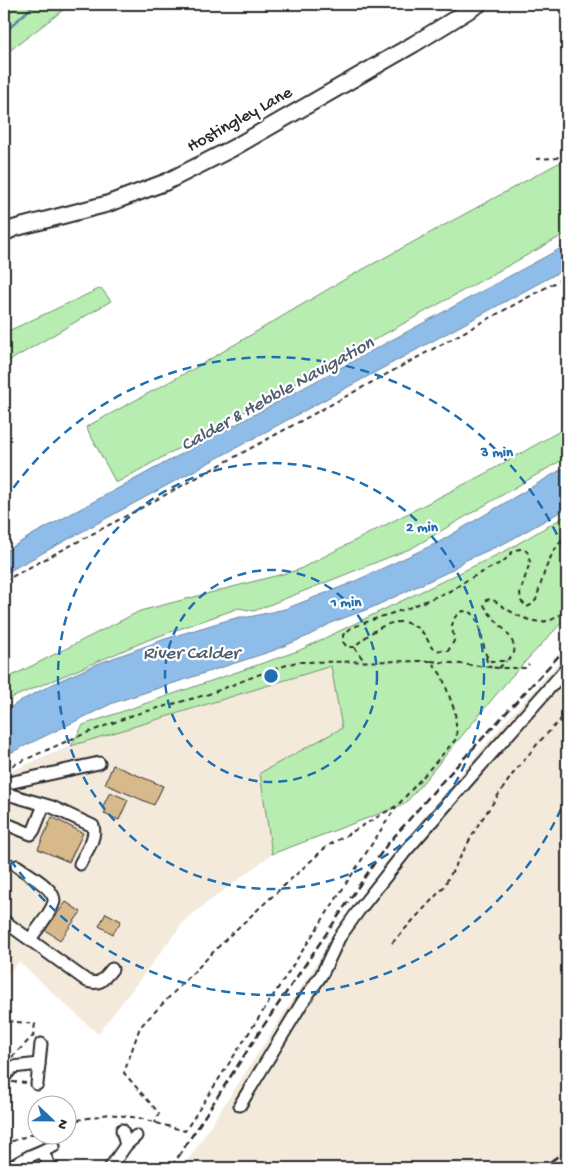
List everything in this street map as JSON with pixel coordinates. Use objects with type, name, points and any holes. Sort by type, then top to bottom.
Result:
[{"type":"main road","name":"Hostingley Lane","points":[[4,233],[15,228],[107,204],[166,182],[233,148],[414,44],[479,4]]},
{"type":"street","points":[[240,1105],[302,1003],[322,974],[339,938],[359,910],[404,852],[567,668]]},
{"type":"street","points":[[4,784],[99,763]]},
{"type":"street","points":[[4,793],[52,807],[92,826],[93,836],[80,864]]},
{"type":"street","points":[[4,824],[31,834],[44,805]]},
{"type":"street","points":[[16,866],[44,884],[54,900],[52,908],[30,939]]},
{"type":"street","points":[[4,921],[87,981],[94,984],[100,982],[112,969]]},
{"type":"street","points":[[37,1040],[38,1084]]},
{"type":"street","points":[[8,1079],[13,1068],[39,1064]]},
{"type":"street","points":[[122,1130],[126,1144]]},
{"type":"street","points":[[110,1168],[126,1144],[136,1136]]},
{"type":"street","points":[[9,1168],[30,1156],[54,1146]]},
{"type":"street","points":[[42,1151],[51,1168]]},
{"type":"path","points":[[536,159],[557,158],[567,145]]},
{"type":"path","points":[[4,581],[567,276]]},
{"type":"path","points":[[491,668],[487,662],[478,622],[472,613],[463,611],[454,617],[452,625],[454,641],[448,651],[436,651],[430,646],[423,633],[412,624],[393,622],[374,630],[354,647],[347,647],[342,642],[343,635],[351,628],[406,609],[452,590],[466,580],[504,560],[514,550],[520,549],[527,551],[530,562],[520,593],[521,601],[527,606],[531,605],[536,600],[545,570],[553,552],[567,533]]},
{"type":"path","points":[[499,668],[513,656],[514,647],[509,635],[488,612],[484,605],[486,600],[492,599],[523,618],[540,622],[552,620],[567,609]]},
{"type":"path","points":[[354,647],[365,662]]},
{"type":"path","points":[[486,655],[491,660],[506,661]]},
{"type":"path","points":[[78,1120],[109,1114],[139,1118],[185,1131],[398,805],[457,738],[455,712],[442,676],[431,661]]},
{"type":"path","points":[[4,769],[74,738],[133,715],[209,694],[296,662],[431,661],[491,668],[526,668],[529,664]]},
{"type":"path","points":[[392,943],[443,888],[478,825],[512,775],[539,742],[567,713]]},
{"type":"path","points":[[155,1123],[159,1113],[124,1073],[140,1027],[229,936],[326,847],[398,805]]},
{"type":"path","points":[[5,1003],[4,1019],[35,1024],[37,1040],[4,1065],[8,1021]]},
{"type":"path","points":[[8,1079],[38,1084]]},
{"type":"path","points":[[4,1146],[28,1136]]},
{"type":"shaded area","points":[[567,654],[567,1168],[183,1168],[309,975],[383,866],[505,722]]},
{"type":"shaded area","points":[[331,666],[342,728],[261,773],[272,854],[186,919],[98,1034],[19,962],[4,978],[4,774],[71,746]]},
{"type":"green space","points":[[19,4],[71,4],[4,55],[4,18]]},
{"type":"green space","points":[[567,159],[567,233],[116,483],[86,427],[195,368],[347,278]]},
{"type":"green space","points":[[101,288],[111,301],[4,364],[4,333]]},
{"type":"green space","points":[[567,427],[567,457],[412,548],[254,611],[239,608],[148,640],[4,701],[4,680],[140,611],[298,570],[488,472]]},
{"type":"green space","points":[[567,515],[567,617],[510,678],[405,804],[272,854],[260,773],[342,728],[331,666],[71,746],[83,725],[298,651],[507,550]]},
{"type":"water","points":[[567,245],[567,268],[4,574],[4,552],[32,535]]},
{"type":"water","name":"River Calder","points":[[567,466],[567,508],[507,542],[464,561],[450,571],[371,608],[333,622],[308,636],[272,651],[113,703],[4,756],[4,711],[20,701],[97,664],[165,639],[240,617],[249,617],[285,609],[351,583],[439,542]]},
{"type":"building","points":[[113,765],[163,786],[154,805],[105,784]]},
{"type":"building","points":[[110,792],[128,800],[119,820],[104,814],[106,810],[102,808]]},
{"type":"building","points":[[52,817],[83,833],[69,862],[38,849]]},
{"type":"building","points":[[66,902],[81,912],[60,940],[45,930]]},
{"type":"building","points":[[106,913],[121,921],[113,934],[99,926]]},
{"type":"waterway","points":[[4,33],[35,4]]},
{"type":"railway","points":[[171,1168],[262,1028],[386,846],[441,783],[567,647]]},
{"type":"railway","points":[[541,1168],[567,1150]]},
{"type":"water label","name":"Calder & Hebble Navigation","points":[[278,395]]}]
